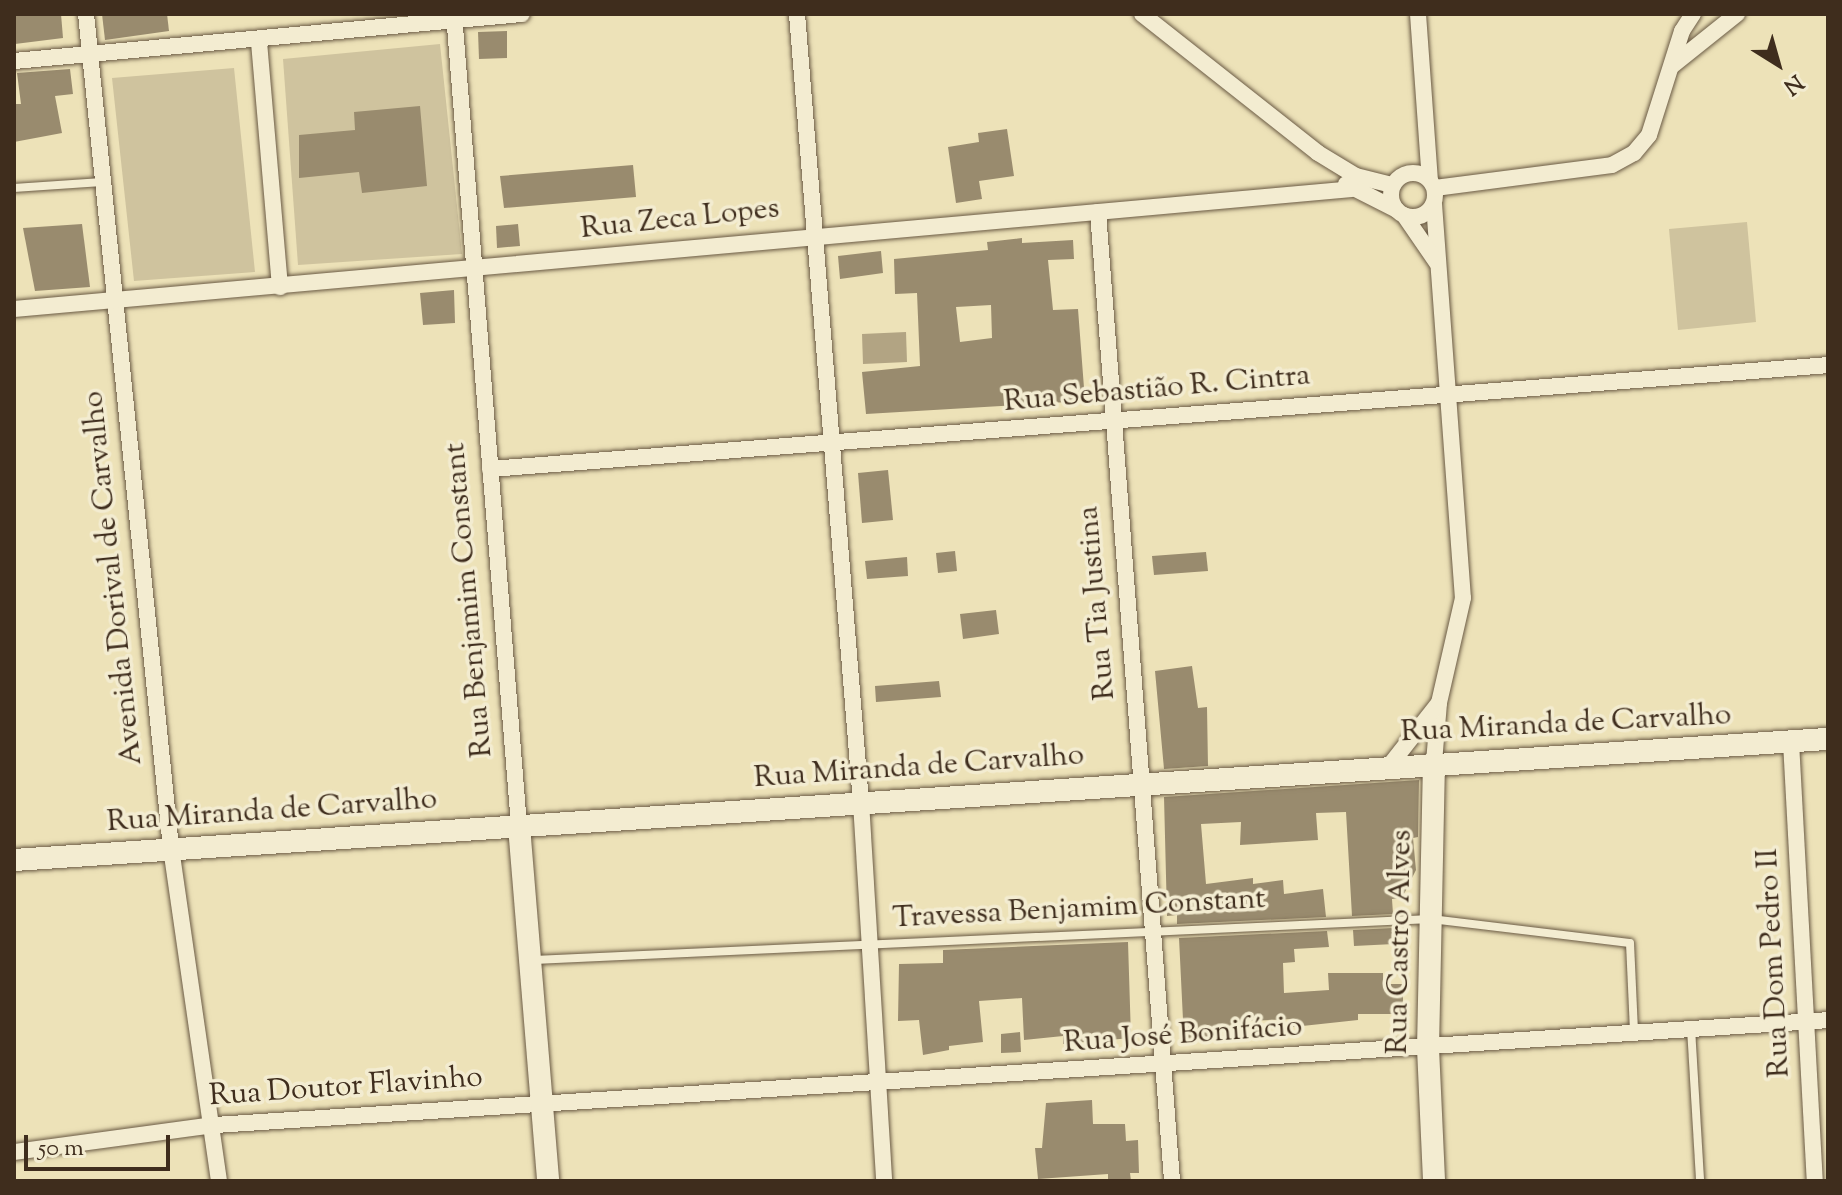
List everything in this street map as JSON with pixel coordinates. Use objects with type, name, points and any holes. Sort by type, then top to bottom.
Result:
[{"type":"main road","name":"Rua Miranda de Carvalho","points":[[14,860],[1434,762],[1828,739]]},
{"type":"main road","name":"Rua Castro Alves","points":[[1434,762],[1428,1048],[1434,1181]]},
{"type":"main road","name":"Rua Benjamim Constant","points":[[519,826],[548,1181]]},
{"type":"street","name":"Avenida Dorival de Carvalho","points":[[86,14],[171,848],[215,1125],[219,1181]]},
{"type":"street","points":[[14,61],[259,42],[454,18],[522,14]]},
{"type":"street","points":[[797,14],[861,802],[884,1181]]},
{"type":"street","points":[[1142,14],[1318,153],[1356,176],[1393,185]]},
{"type":"street","name":"Rua Castro Alves","points":[[1418,14],[1442,273],[1463,598],[1439,703],[1434,762]]},
{"type":"street","points":[[1393,185],[1406,174],[1433,191],[1612,165],[1634,153],[1649,135],[1693,14]]},
{"type":"street","points":[[1673,65],[1735,14]]},
{"type":"street","name":"Rua Benjamim Constant","points":[[454,18],[519,826]]},
{"type":"street","points":[[259,42],[280,287]]},
{"type":"street","points":[[1318,153],[1352,189],[1400,212],[1421,216],[1433,191]]},
{"type":"street","points":[[1393,185],[1400,212]]},
{"type":"street","name":"Rua Zeca Lopes","points":[[14,309],[474,271],[814,233],[1352,189]]},
{"type":"street","name":"Rua Tia Justina","points":[[1098,212],[1112,422],[1166,1066],[1172,1181]]},
{"type":"street","name":"Rua Castro Alves","points":[[1400,212],[1424,238],[1442,273]]},
{"type":"street","name":"Rua Sebastião R. Cintra","points":[[490,469],[1828,365]]},
{"type":"street","name":"Rua Castro Alves","points":[[1390,765],[1439,703]]},
{"type":"street","name":"Rua Dom Pedro II","points":[[1791,742],[1815,1181]]},
{"type":"street","name":"Rua José Bonifácio","points":[[540,1102],[1166,1066],[1828,1020]]},
{"type":"street","name":"Rua Doutor Flavinho","points":[[14,1152],[215,1125],[540,1102]]},
{"type":"lane","points":[[14,188],[102,182]]},
{"type":"lane","name":"Travessa Benjamim Constant","points":[[529,960],[1431,919],[1630,943],[1634,1032]]},
{"type":"lane","points":[[1691,1028],[1700,1181]]},
{"type":"shaded area","points":[[440,44],[462,254],[298,265],[283,59]]},
{"type":"shaded area","points":[[234,68],[255,272],[134,281],[112,78]]},
{"type":"shaded area","points":[[1747,222],[1756,322],[1678,330],[1669,229]]},
{"type":"shaded area","points":[[906,332],[907,362],[863,364],[862,334]]},
{"type":"building","points":[[14,14],[61,14],[63,38],[15,44]]},
{"type":"building","points":[[102,14],[167,14],[169,31],[105,40]]},
{"type":"building","points":[[507,31],[507,58],[479,59],[478,32]]},
{"type":"building","points":[[70,69],[73,94],[55,96],[62,133],[14,142],[14,104],[21,104],[17,73]]},
{"type":"building","points":[[420,106],[427,186],[362,193],[359,172],[299,178],[299,135],[355,130],[354,112]]},
{"type":"building","points":[[1007,129],[1014,176],[979,181],[982,199],[956,203],[948,147],[979,142],[978,133]]},
{"type":"building","points":[[633,165],[636,197],[504,208],[500,176]]},
{"type":"building","points":[[82,224],[90,287],[35,291],[23,228]]},
{"type":"building","points":[[518,224],[520,246],[497,248],[496,226]]},
{"type":"building","points":[[1022,238],[1022,243],[1073,240],[1074,259],[1048,260],[1053,310],[1078,309],[1085,401],[866,414],[862,372],[920,366],[917,293],[895,294],[894,259],[988,250],[987,242]],"holes":[[[991,305],[992,338],[960,342],[956,307]]]},
{"type":"building","points":[[881,251],[883,273],[840,279],[838,256]]},
{"type":"building","points":[[454,290],[455,323],[423,325],[420,293]]},
{"type":"building","points":[[888,470],[893,520],[862,523],[858,473]]},
{"type":"building","points":[[955,551],[957,571],[938,573],[936,553]]},
{"type":"building","points":[[1206,552],[1208,571],[1154,575],[1152,556]]},
{"type":"building","points":[[907,557],[908,576],[867,579],[865,561]]},
{"type":"building","points":[[996,610],[999,634],[963,639],[960,614]]},
{"type":"building","points":[[1192,666],[1198,708],[1207,707],[1208,766],[1164,769],[1155,671]]},
{"type":"building","points":[[939,681],[941,697],[876,702],[875,686]]},
{"type":"building","points":[[1419,780],[1418,837],[1413,838],[1416,870],[1402,898],[1392,899],[1393,914],[1352,916],[1346,812],[1316,813],[1318,840],[1240,845],[1241,822],[1201,824],[1206,884],[1253,878],[1253,884],[1283,880],[1284,894],[1323,889],[1326,917],[1177,924],[1177,915],[1167,916],[1164,797]]},
{"type":"building","points":[[1393,928],[1394,944],[1354,946],[1353,930]]},
{"type":"building","points":[[1327,931],[1329,947],[1294,949],[1295,962],[1283,963],[1284,993],[1329,990],[1328,973],[1383,973],[1383,984],[1403,984],[1403,1014],[1358,1014],[1358,1020],[1293,1027],[1293,1019],[1247,1021],[1248,1027],[1215,1029],[1215,1036],[1184,1040],[1179,938]]},
{"type":"building","points":[[1128,942],[1131,1038],[1063,1044],[1063,1036],[1024,1040],[1022,998],[979,1001],[983,1042],[949,1046],[949,1050],[923,1055],[919,1020],[898,1021],[899,964],[943,963],[943,950]]},
{"type":"building","points":[[1020,1032],[1021,1052],[1001,1053],[1001,1034]]},
{"type":"building","points":[[1092,1100],[1093,1124],[1125,1124],[1126,1141],[1138,1140],[1139,1173],[1130,1173],[1131,1181],[1108,1181],[1108,1174],[1038,1179],[1035,1148],[1042,1148],[1046,1103]]}]
